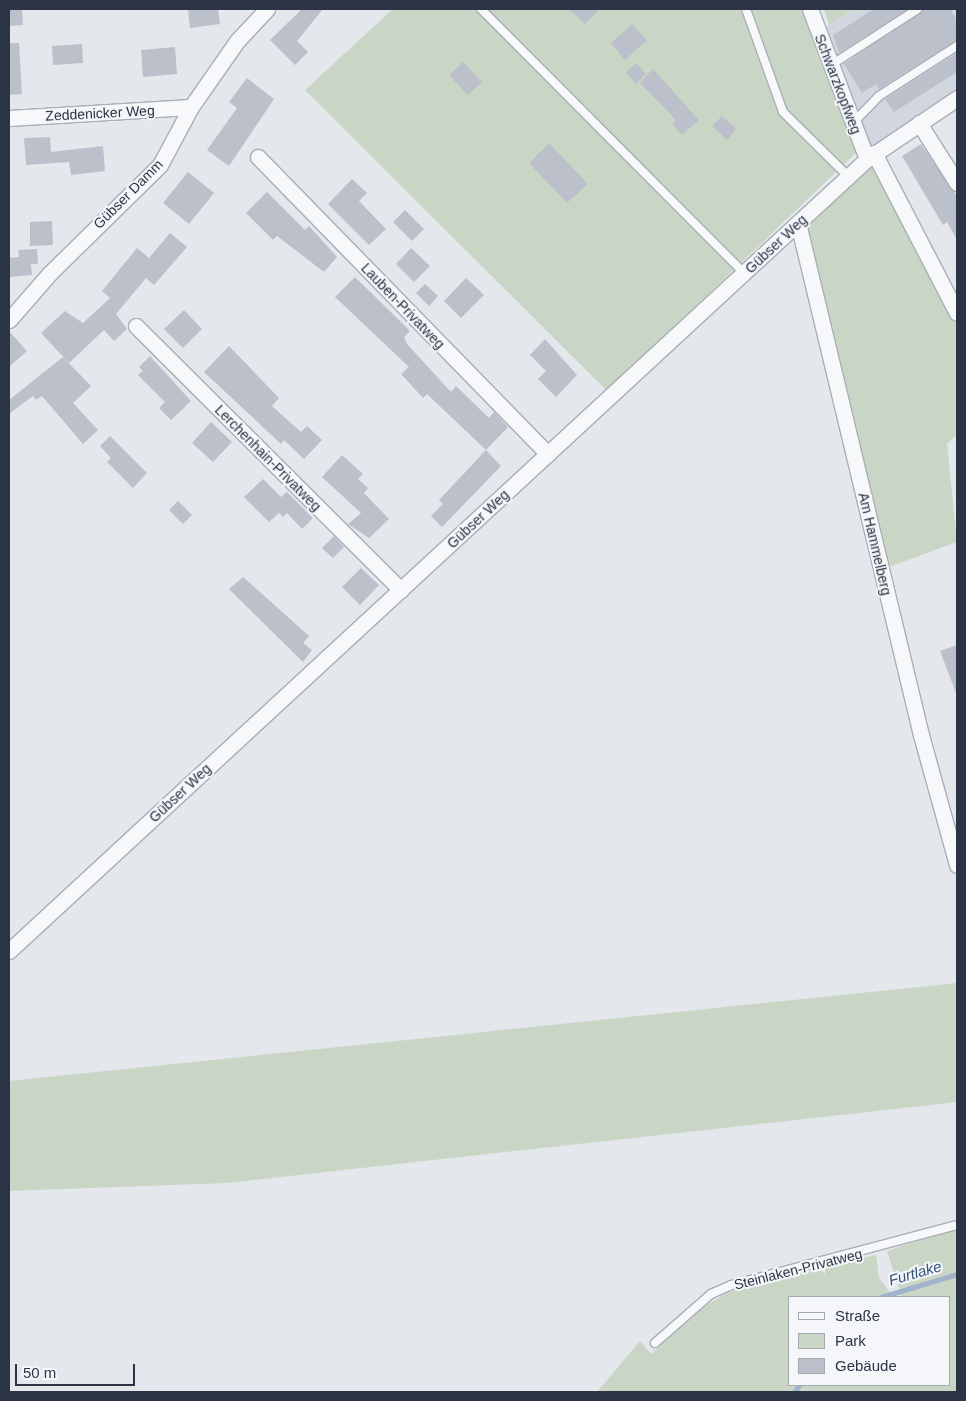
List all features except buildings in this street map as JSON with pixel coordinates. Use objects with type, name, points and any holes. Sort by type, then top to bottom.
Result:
[{"type":"street","name":"Gübser Damm","points":[[9,320],[50,272],[160,165],[191,107],[237,41],[267,9]]},
{"type":"street","name":"Schwarzkopfweg","points":[[810,9],[853,123],[957,312]]},
{"type":"street","name":"Gübser Weg","points":[[9,951],[871,156],[957,98]]},
{"type":"street","name":"Zeddenicker Weg","points":[[9,118],[191,107]]},
{"type":"street","points":[[919,123],[957,183]]},
{"type":"street","name":"Lauben-Privatweg","points":[[258,157],[548,454]]},
{"type":"street","name":"Am Hammelberg","points":[[798,223],[921,735],[957,864]]},
{"type":"street","name":"Lerchenhain-Privatweg","points":[[136,326],[401,590]]},
{"type":"lane","points":[[481,9],[744,273]]},
{"type":"lane","points":[[746,9],[783,112],[849,177]]},
{"type":"lane","points":[[831,65],[918,9]]},
{"type":"lane","points":[[853,123],[879,96],[957,46]]},
{"type":"lane","name":"Steinlaken-Privatweg","points":[[655,1343],[711,1294],[731,1285],[957,1225]]},
{"type":"shaded area","points":[[854,9],[957,9],[957,98],[867,159],[818,32]]},
{"type":"green space","points":[[393,9],[803,9],[859,150],[607,391],[305,90]]},
{"type":"green space","points":[[824,9],[854,9],[829,25]]},
{"type":"green space","points":[[874,153],[957,313],[957,434],[947,444],[957,542],[881,570],[798,223]]},
{"type":"green space","points":[[957,983],[957,1102],[227,1183],[9,1191],[9,1081]]},
{"type":"green space","points":[[957,1228],[957,1392],[597,1392],[640,1341],[651,1354],[703,1307],[729,1292],[876,1255],[879,1278],[892,1296],[788,1296],[788,1386],[951,1386],[951,1296],[902,1296],[887,1251]]},
{"type":"waterway","name":"Furtlake","points":[[884,1296],[957,1274]]},
{"type":"waterway","name":"Furtlake","points":[[794,1392],[798,1386]]}]
